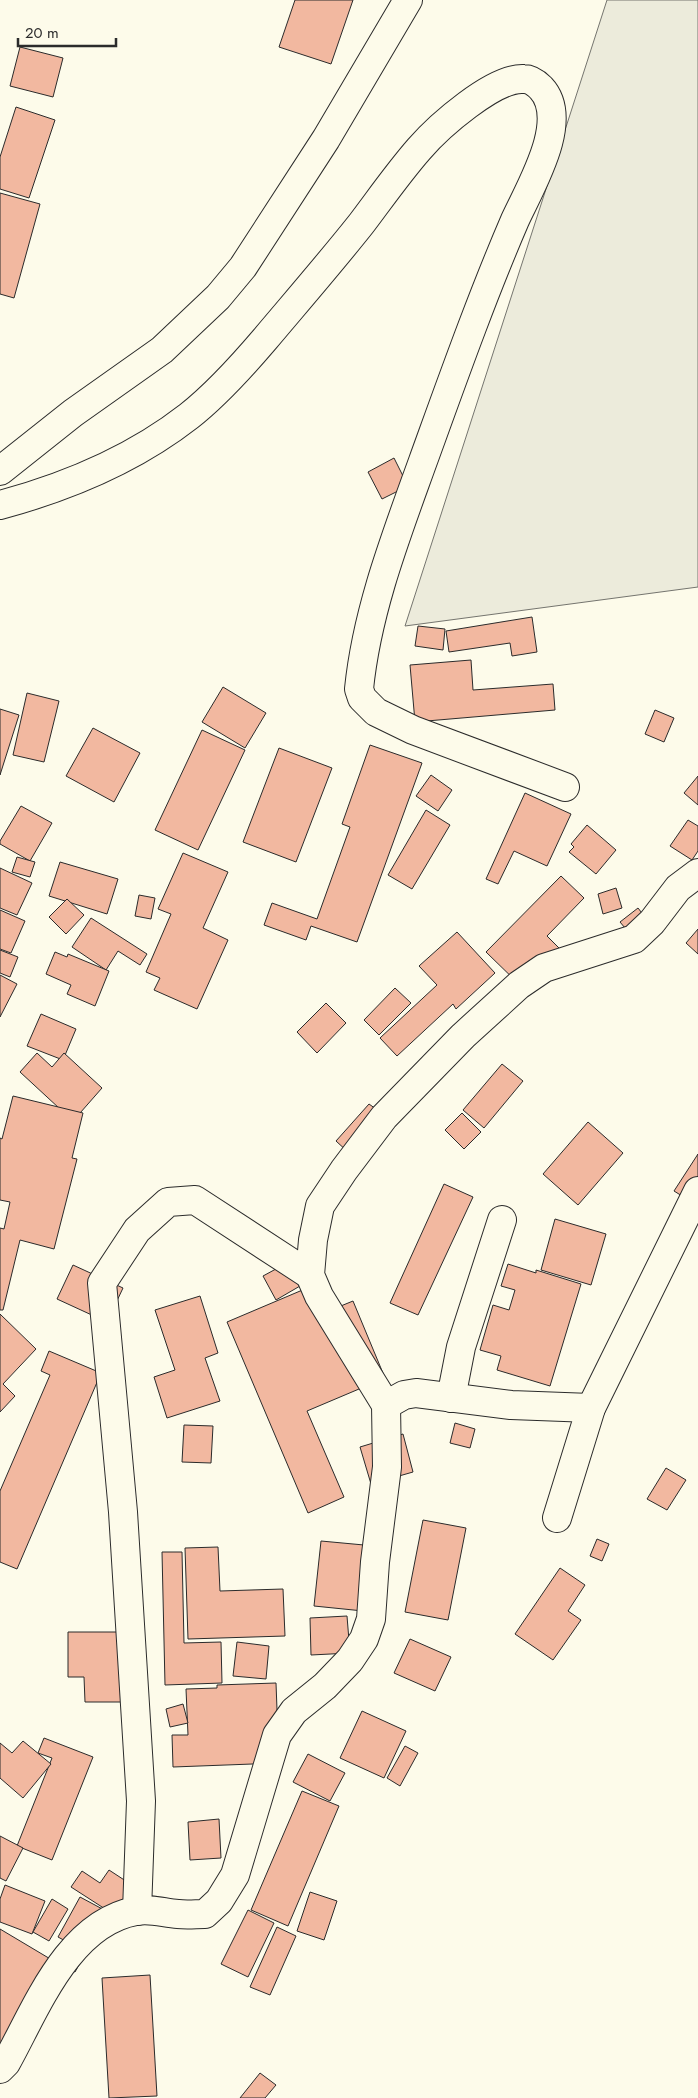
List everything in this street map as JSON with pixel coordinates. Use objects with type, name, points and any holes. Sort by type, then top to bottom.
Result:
[{"type":"street","points":[[0,471],[74,413],[162,350],[218,297],[243,267],[326,139],[408,0]]},
{"type":"street","points":[[0,505],[76,479],[143,449],[191,415],[238,370],[293,306],[361,224],[419,148],[445,123],[483,94],[505,81],[527,78],[538,85],[549,98],[552,126],[545,154],[504,247],[444,403],[384,571],[370,627],[359,689],[362,698],[376,712],[413,730],[565,787]]},
{"type":"street","points":[[0,2069],[6,2063],[42,1993],[80,1941],[111,1918],[136,1911],[205,1914],[219,1901],[235,1875],[277,1736],[294,1711],[325,1686],[350,1660],[364,1639],[371,1620],[375,1562],[387,1467],[386,1405],[319,1296],[310,1275],[313,1240],[320,1206],[344,1170],[384,1117],[462,1036],[519,985],[544,968],[634,939],[652,922],[678,888],[698,873]]},
{"type":"street","points":[[557,1518],[591,1408],[698,1191]]},
{"type":"street","points":[[136,1911],[141,1801],[123,1512],[102,1283],[137,1230],[168,1202],[194,1200],[310,1275]]},
{"type":"street","points":[[451,1398],[460,1347],[502,1220]]},
{"type":"street","points":[[386,1405],[410,1393],[511,1404],[591,1408]]},
{"type":"shaded area","points":[[607,0],[698,0],[698,587],[405,626]]},
{"type":"building","points":[[295,0],[353,0],[331,64],[279,47]]},
{"type":"building","points":[[20,47],[63,58],[53,97],[10,86]]},
{"type":"building","points":[[16,107],[55,120],[29,198],[0,189],[0,157]]},
{"type":"building","points":[[0,193],[40,204],[14,298],[0,294]]},
{"type":"building","points":[[394,458],[408,486],[382,499],[368,472]]},
{"type":"building","points":[[532,617],[537,652],[512,656],[510,643],[449,652],[446,631]]},
{"type":"building","points":[[418,626],[445,629],[443,650],[415,646]]},
{"type":"building","points":[[471,660],[473,690],[553,684],[555,710],[415,722],[410,665]]},
{"type":"building","points":[[223,687],[266,713],[245,748],[202,722]]},
{"type":"building","points":[[27,693],[59,701],[44,762],[13,755]]},
{"type":"building","points":[[0,709],[19,715],[0,775]]},
{"type":"building","points":[[655,710],[674,718],[664,742],[645,734]]},
{"type":"building","points":[[93,728],[140,753],[114,802],[66,776]]},
{"type":"building","points":[[202,730],[245,750],[198,850],[155,830]]},
{"type":"building","points":[[370,745],[422,763],[357,942],[311,926],[306,940],[264,925],[272,903],[317,919],[350,827],[342,824]]},
{"type":"building","points":[[279,748],[332,768],[296,862],[243,842]]},
{"type":"building","points":[[431,775],[452,790],[438,811],[416,796]]},
{"type":"building","points":[[698,776],[698,805],[684,793]]},
{"type":"building","points":[[525,793],[571,814],[547,866],[514,851],[498,884],[486,879]]},
{"type":"building","points":[[21,806],[52,823],[30,861],[0,844]]},
{"type":"building","points":[[426,810],[450,825],[412,889],[388,875]]},
{"type":"building","points":[[688,820],[698,826],[698,851],[692,860],[670,846]]},
{"type":"building","points":[[587,825],[616,850],[596,874],[569,852],[574,847],[571,844]]},
{"type":"building","points":[[183,853],[228,872],[203,928],[228,940],[197,1009],[154,990],[160,978],[146,972],[171,914],[158,909]]},
{"type":"building","points":[[17,857],[35,862],[30,877],[12,872]]},
{"type":"building","points":[[60,862],[118,879],[107,914],[49,896]]},
{"type":"building","points":[[0,868],[32,883],[17,915],[0,908]]},
{"type":"building","points":[[561,876],[584,898],[547,936],[561,950],[523,988],[486,952]]},
{"type":"building","points":[[616,888],[622,908],[603,914],[598,894]]},
{"type":"building","points":[[139,895],[155,898],[151,919],[135,916]]},
{"type":"building","points":[[67,899],[84,915],[66,934],[49,917]]},
{"type":"building","points":[[638,908],[652,926],[635,940],[620,922]]},
{"type":"building","points":[[0,910],[25,921],[11,953],[0,949]]},
{"type":"building","points":[[91,918],[147,954],[140,965],[118,951],[106,970],[72,947]]},
{"type":"building","points":[[698,929],[698,954],[686,943]]},
{"type":"building","points":[[457,932],[495,973],[456,1009],[453,1004],[397,1056],[380,1038],[437,985],[419,966]]},
{"type":"building","points":[[0,950],[18,957],[10,977],[0,973]]},
{"type":"building","points":[[55,952],[67,957],[68,954],[109,971],[95,1006],[67,994],[71,985],[46,974]]},
{"type":"building","points":[[0,975],[17,984],[0,1017]]},
{"type":"building","points":[[395,988],[411,1003],[379,1035],[364,1020]]},
{"type":"building","points":[[326,1003],[346,1023],[317,1053],[297,1032]]},
{"type":"building","points":[[41,1014],[76,1029],[63,1060],[27,1046]]},
{"type":"building","points":[[37,1053],[52,1067],[64,1053],[102,1088],[73,1121],[20,1072]]},
{"type":"building","points":[[502,1064],[523,1081],[484,1128],[463,1110]]},
{"type":"building","points":[[13,1096],[83,1113],[72,1158],[77,1159],[54,1249],[20,1240],[3,1310],[0,1310],[0,1228],[4,1229],[10,1202],[0,1200],[0,1138],[2,1139]]},
{"type":"building","points":[[369,1104],[376,1109],[360,1163],[336,1141]]},
{"type":"building","points":[[462,1113],[481,1132],[464,1149],[445,1130]]},
{"type":"building","points":[[588,1122],[623,1153],[578,1205],[543,1174]]},
{"type":"building","points":[[698,1154],[698,1200],[695,1204],[674,1191]]},
{"type":"building","points":[[444,1184],[473,1197],[418,1315],[390,1303]]},
{"type":"building","points":[[555,1219],[606,1234],[591,1285],[541,1270]]},
{"type":"building","points":[[287,1263],[300,1286],[276,1300],[263,1276]]},
{"type":"building","points":[[508,1264],[536,1273],[536,1270],[581,1284],[550,1386],[497,1370],[501,1356],[480,1350],[493,1305],[509,1310],[515,1290],[501,1286]]},
{"type":"building","points":[[73,1265],[123,1288],[107,1322],[57,1299]]},
{"type":"building","points":[[319,1283],[331,1310],[353,1301],[385,1378],[307,1411],[344,1497],[308,1513],[227,1322]]},
{"type":"building","points":[[200,1296],[218,1353],[205,1358],[220,1401],[167,1418],[154,1377],[175,1370],[155,1310]]},
{"type":"building","points":[[0,1314],[36,1349],[3,1384],[15,1396],[0,1412]]},
{"type":"building","points":[[49,1351],[101,1373],[17,1569],[0,1562],[0,1491],[50,1375],[41,1371]]},
{"type":"building","points":[[455,1423],[475,1429],[470,1448],[450,1443]]},
{"type":"building","points":[[184,1425],[213,1426],[211,1463],[182,1462]]},
{"type":"building","points":[[403,1434],[413,1472],[371,1484],[360,1447]]},
{"type":"building","points":[[666,1468],[686,1480],[667,1510],[647,1499]]},
{"type":"building","points":[[423,1520],[466,1528],[448,1620],[405,1612]]},
{"type":"building","points":[[597,1539],[609,1544],[602,1561],[590,1556]]},
{"type":"building","points":[[321,1541],[364,1545],[383,1613],[314,1606]]},
{"type":"building","points":[[218,1547],[220,1591],[283,1589],[285,1636],[188,1639],[185,1548]]},
{"type":"building","points":[[162,1552],[182,1552],[184,1643],[221,1642],[222,1683],[165,1685]]},
{"type":"building","points":[[560,1568],[585,1585],[568,1611],[581,1620],[553,1660],[515,1634]]},
{"type":"building","points":[[347,1616],[350,1653],[311,1655],[310,1618]]},
{"type":"building","points":[[68,1632],[128,1632],[129,1702],[85,1702],[84,1677],[68,1677]]},
{"type":"building","points":[[410,1639],[451,1657],[435,1691],[394,1673]]},
{"type":"building","points":[[237,1642],[269,1646],[266,1679],[233,1676]]},
{"type":"building","points":[[276,1683],[279,1763],[173,1767],[172,1735],[188,1735],[186,1689],[217,1688],[217,1685]]},
{"type":"building","points":[[183,1704],[188,1723],[170,1727],[166,1709]]},
{"type":"building","points":[[362,1711],[406,1731],[384,1778],[340,1758]]},
{"type":"building","points":[[44,1738],[93,1757],[52,1860],[17,1846],[52,1758],[38,1753]]},
{"type":"building","points":[[23,1741],[51,1764],[23,1798],[0,1778],[0,1743],[12,1753]]},
{"type":"building","points":[[405,1746],[418,1753],[400,1786],[387,1778]]},
{"type":"building","points":[[308,1754],[345,1773],[330,1801],[293,1782]]},
{"type":"building","points":[[302,1791],[339,1806],[288,1926],[251,1910]]},
{"type":"building","points":[[219,1819],[221,1858],[190,1860],[188,1822]]},
{"type":"building","points":[[0,1836],[23,1848],[6,1881],[0,1878]]},
{"type":"building","points":[[109,1870],[135,1887],[116,1916],[71,1887],[82,1871],[100,1883]]},
{"type":"building","points":[[5,1885],[45,1901],[32,1934],[0,1922],[0,1899]]},
{"type":"building","points":[[310,1892],[337,1901],[324,1940],[297,1931]]},
{"type":"building","points":[[80,1897],[108,1912],[75,1972],[59,1964],[71,1944],[58,1937]]},
{"type":"building","points":[[52,1899],[68,1909],[49,1941],[33,1932]]},
{"type":"building","points":[[248,1910],[274,1923],[248,1977],[221,1964]]},
{"type":"building","points":[[277,1927],[296,1936],[270,1995],[250,1987]]},
{"type":"building","points":[[0,1929],[52,1960],[0,2058]]},
{"type":"building","points":[[150,1975],[157,2096],[109,2098],[102,1978]]},
{"type":"building","points":[[260,2073],[276,2085],[265,2098],[240,2098]]}]
